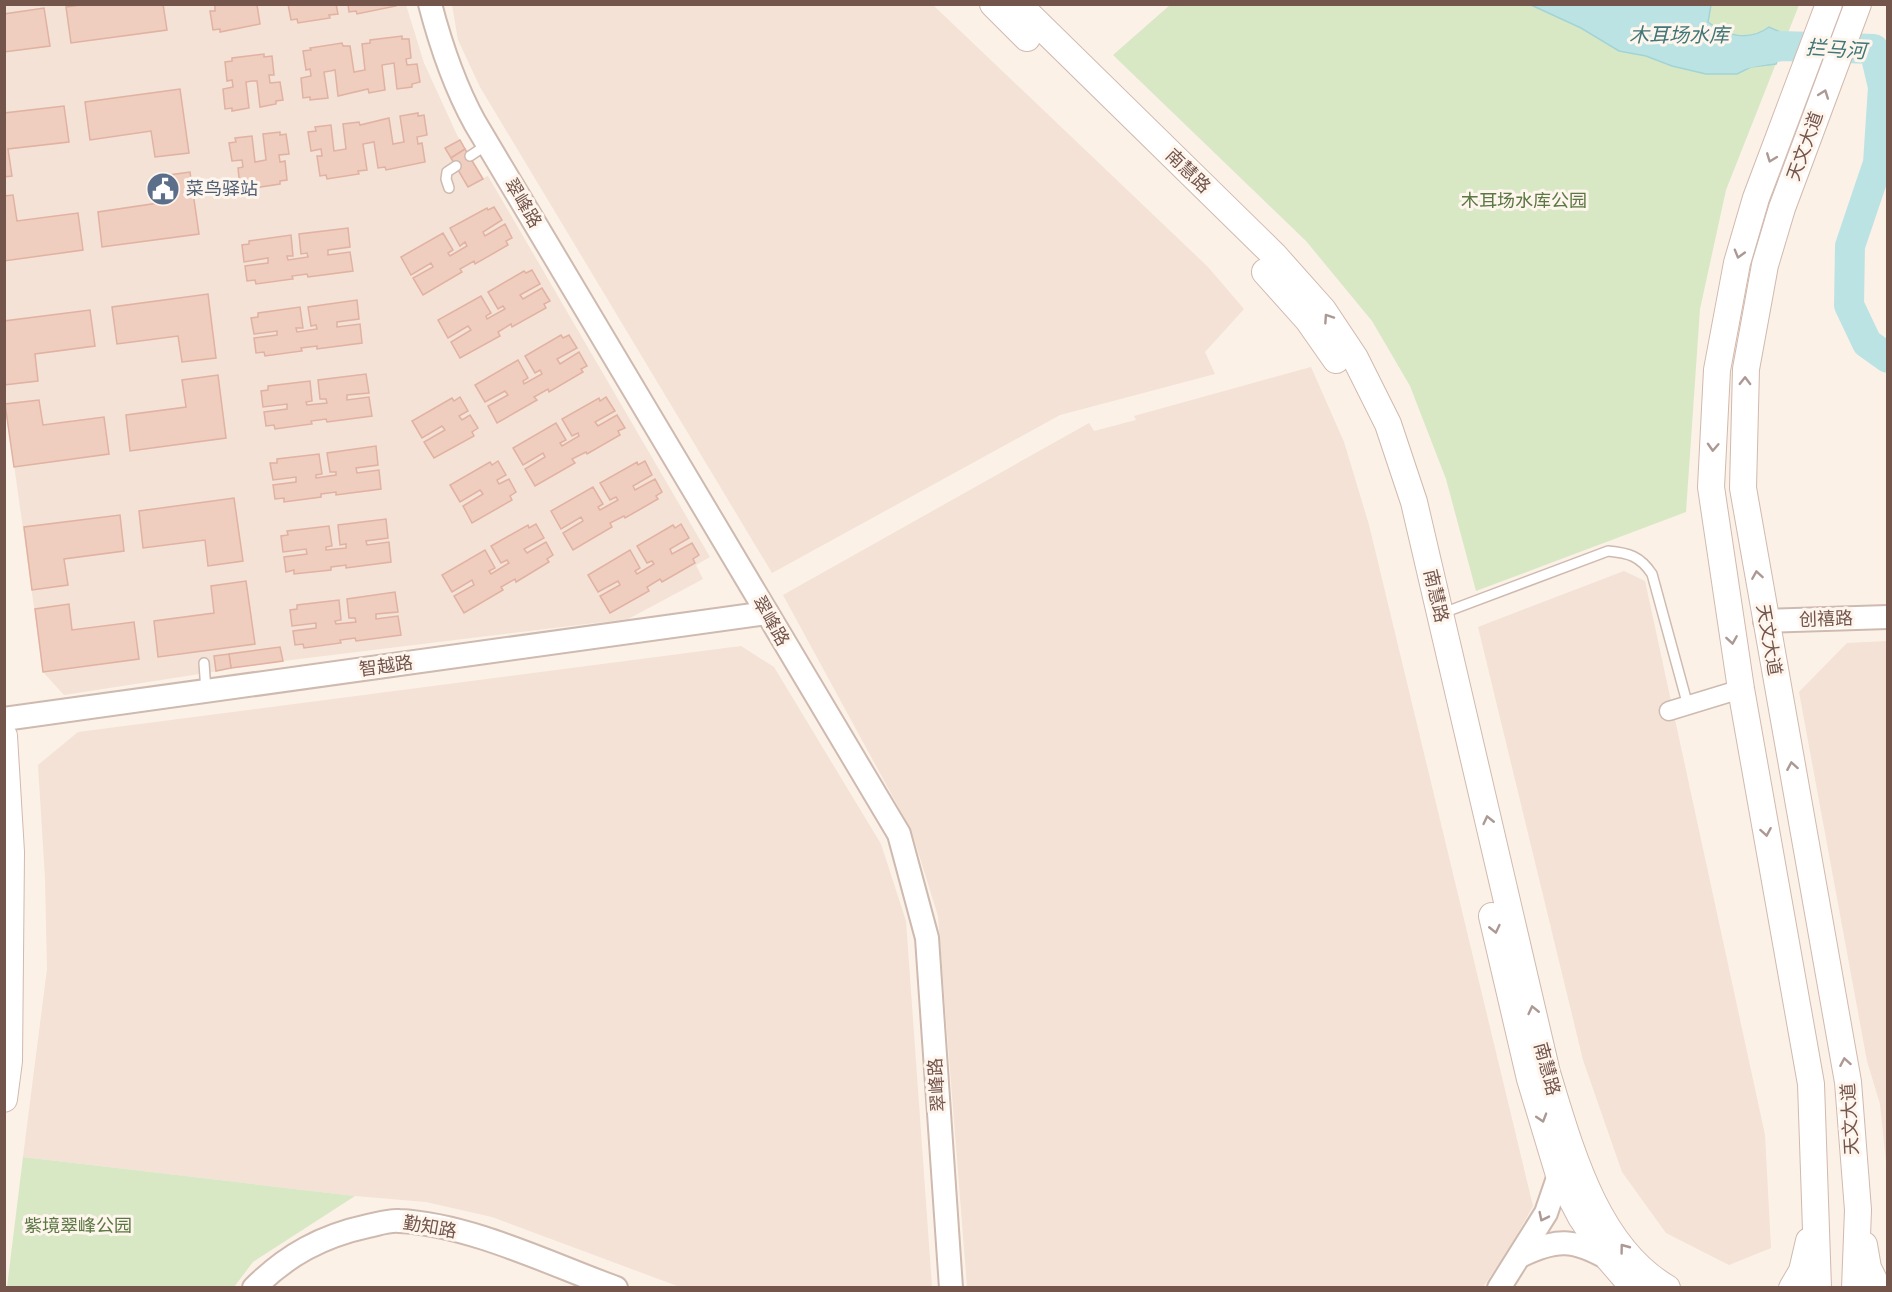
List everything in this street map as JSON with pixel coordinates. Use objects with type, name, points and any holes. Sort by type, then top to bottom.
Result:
[{"type":"main road","name":"南慧路","points":[[993,4],[1262,268],[1308,321],[1342,368],[1372,430],[1398,506],[1530,1079],[1559,1175],[1581,1217],[1609,1259],[1634,1287]]},
{"type":"main road","name":"南慧路","points":[[1018,4],[1274,255],[1323,310],[1355,358],[1388,424],[1414,502],[1547,1073],[1576,1166],[1598,1209],[1624,1250],[1649,1277],[1666,1287]]},
{"type":"main road","name":"天文大道","points":[[1818,1287],[1811,1084],[1740,689],[1711,486],[1717,370],[1737,263],[1756,198],[1829,4]]},
{"type":"main road","name":"天文大道","points":[[1855,1287],[1858,1210],[1852,1164],[1848,1082],[1743,488],[1746,369],[1765,264],[1782,208],[1858,4]]},
{"type":"main road","points":[[4,736],[11,852],[9,1061],[4,1099]]},
{"type":"main road","points":[[1815,1167],[1825,1185],[1836,1192],[1845,1189],[1849,1183],[1852,1164]]},
{"type":"main road","points":[[1792,1287],[1802,1271],[1816,1208]]},
{"type":"main road","points":[[1858,1210],[1868,1268],[1878,1287]]},
{"type":"street","name":"翠峰路","points":[[430,4],[441,48],[478,150],[767,613],[899,834],[915,886],[927,938],[951,1287]]},
{"type":"street","name":"智越路","points":[[4,719],[767,613]]},
{"type":"street","name":"创禧路","points":[[1765,621],[1887,617]]},
{"type":"street","points":[[1669,711],[1740,689]]},
{"type":"street","points":[[1499,1287],[1546,1213],[1559,1175]]},
{"type":"street","name":"勤知路","points":[[254,1287],[276,1266],[305,1247],[339,1232],[396,1220],[434,1225],[473,1236],[616,1287]]},
{"type":"street","points":[[1520,1256],[1555,1243],[1584,1245],[1609,1259]]},
{"type":"lane","points":[[449,188],[446,179],[447,172],[456,166]]},
{"type":"lane","points":[[1440,614],[1608,551],[1628,552],[1643,560],[1652,574],[1688,706]]},
{"type":"lane","points":[[204,663],[206,691]]},
{"type":"shaded area","points":[[4,5],[406,5],[424,63],[457,135],[483,178],[488,176],[710,557],[696,565],[703,579],[628,619],[283,661],[64,695],[43,672],[5,400]]},
{"type":"shaded area","points":[[452,5],[933,5],[1208,267],[1244,309],[1205,352],[1215,374],[1060,415],[772,573],[480,87],[458,40]]},
{"type":"shaded area","points":[[1311,367],[1344,442],[1369,525],[1533,1206],[1508,1251],[1483,1287],[967,1287],[938,916],[912,832],[783,595],[1089,423],[1094,431],[1136,420],[1134,416]]},
{"type":"shaded area","points":[[1624,571],[1645,581],[1765,1135],[1771,1248],[1729,1265],[1666,1233],[1622,1172],[1583,1060],[1478,627]]},
{"type":"shaded area","points":[[1888,641],[1887,1172],[1880,1104],[1867,1061],[1799,692],[1847,643]]},
{"type":"shaded area","points":[[741,646],[774,667],[881,844],[906,921],[932,1287],[680,1287],[492,1217],[426,1202],[355,1196],[23,1157],[47,969],[45,878],[38,765],[78,732]]},
{"type":"green space","name":"木耳场水库公园","points":[[1170,5],[1799,5],[1726,190],[1700,309],[1686,512],[1476,591],[1446,479],[1410,386],[1372,321],[1306,241],[1113,55]]},
{"type":"green space","name":"紫境翠峰公园","points":[[23,1157],[355,1196],[253,1262],[234,1287],[7,1287]]},
{"type":"water","name":"木耳场水库","points":[[1531,5],[1711,5],[1708,22],[1722,31],[1746,36],[1754,35],[1769,27],[1787,35],[1776,64],[1751,67],[1737,74],[1706,74],[1672,66],[1646,56],[1619,51],[1581,28]]},
{"type":"building","points":[[87,4],[163,4],[167,30],[71,43],[66,7]]},
{"type":"building","points":[[215,4],[257,5],[260,24],[220,32],[220,29],[213,30],[210,11],[215,11]]},
{"type":"building","points":[[288,4],[336,4],[338,14],[329,15],[330,18],[298,23],[297,19],[291,20]]},
{"type":"building","points":[[348,4],[396,4],[396,6],[357,14],[356,11],[349,12]]},
{"type":"building","points":[[44,8],[50,46],[4,52],[4,14]]},
{"type":"building","points":[[402,36],[402,39],[409,39],[411,58],[406,59],[407,65],[417,64],[420,82],[412,84],[412,87],[397,89],[394,63],[382,65],[385,90],[369,93],[368,89],[338,96],[335,70],[324,72],[328,98],[310,100],[310,97],[303,98],[301,78],[311,76],[310,69],[306,70],[303,51],[342,43],[343,46],[350,46],[354,72],[365,70],[362,44],[370,43],[370,40]]},
{"type":"building","points":[[264,54],[264,57],[272,56],[274,75],[269,75],[270,83],[280,82],[283,100],[260,107],[257,81],[252,81],[246,82],[249,108],[232,111],[232,108],[225,109],[223,89],[233,87],[232,80],[227,81],[225,62],[232,61],[232,58]]},
{"type":"building","points":[[180,89],[189,153],[155,157],[151,131],[90,140],[85,102]]},
{"type":"building","points":[[64,106],[69,142],[8,149],[12,176],[4,177],[4,113]]},
{"type":"building","points":[[418,113],[418,116],[424,115],[427,135],[417,137],[418,144],[422,143],[425,162],[386,170],[385,167],[378,168],[374,142],[363,144],[367,170],[358,171],[359,174],[327,179],[326,175],[320,176],[317,156],[322,156],[321,149],[311,151],[308,132],[316,131],[315,127],[331,125],[334,151],[346,149],[343,124],[359,122],[360,125],[389,118],[393,144],[404,142],[400,116]]},
{"type":"building","points":[[280,132],[280,135],[286,134],[289,154],[279,155],[280,162],[285,161],[287,180],[280,181],[280,184],[248,189],[248,186],[240,187],[238,168],[243,167],[242,160],[232,161],[229,143],[236,142],[235,138],[252,136],[255,162],[266,160],[263,134]]},
{"type":"building","points":[[460,140],[465,149],[451,158],[445,148]]},
{"type":"building","points":[[465,149],[483,179],[468,187],[451,158]]},
{"type":"building","points":[[190,172],[199,234],[102,247],[98,212],[158,203],[154,177]]},
{"type":"building","points":[[13,195],[17,221],[78,213],[83,250],[4,261],[4,196]]},
{"type":"building","points":[[494,207],[502,220],[483,232],[485,236],[505,224],[512,238],[506,241],[508,245],[475,264],[474,261],[460,269],[462,272],[423,295],[413,278],[433,267],[431,263],[411,275],[401,257],[443,233],[453,250],[448,253],[450,256],[467,246],[465,242],[460,246],[450,228],[487,208],[488,210]]},
{"type":"building","points":[[348,228],[350,247],[328,250],[328,255],[350,252],[353,271],[308,277],[307,274],[292,276],[293,279],[256,284],[255,280],[247,281],[245,266],[268,263],[268,258],[244,262],[242,245],[249,244],[249,241],[291,235],[293,256],[287,256],[288,260],[308,257],[307,253],[301,254],[299,234]]},
{"type":"building","points":[[532,270],[540,284],[520,295],[523,299],[542,288],[550,301],[544,304],[546,308],[512,327],[511,324],[498,332],[500,336],[460,358],[451,342],[471,330],[468,326],[448,338],[438,320],[481,296],[491,313],[486,316],[487,319],[505,309],[503,306],[498,309],[488,292],[524,271],[526,273]]},
{"type":"building","points":[[208,294],[216,358],[182,362],[178,336],[117,344],[112,307]]},
{"type":"building","points":[[357,300],[359,319],[337,322],[337,327],[360,324],[362,343],[317,349],[317,346],[301,348],[302,351],[265,356],[264,352],[256,353],[254,338],[277,335],[277,331],[254,334],[251,318],[258,317],[258,313],[300,307],[303,328],[296,328],[297,332],[317,329],[316,325],[311,326],[308,307]]},
{"type":"building","points":[[90,310],[95,346],[35,354],[38,381],[4,385],[4,321]]},
{"type":"building","points":[[561,335],[563,338],[569,335],[577,348],[557,359],[560,364],[579,352],[587,366],[581,369],[583,372],[549,392],[548,389],[534,397],[537,400],[497,423],[488,406],[508,395],[505,391],[485,402],[475,385],[518,360],[528,378],[523,381],[524,384],[542,374],[540,370],[535,373],[525,356]]},
{"type":"building","points":[[366,374],[369,393],[347,395],[347,400],[369,397],[372,416],[327,422],[326,419],[311,421],[312,424],[275,429],[274,425],[266,426],[264,412],[287,409],[287,404],[263,407],[261,391],[268,390],[268,386],[310,381],[312,401],[306,402],[307,405],[327,403],[326,399],[320,399],[318,380]]},
{"type":"building","points":[[218,375],[226,438],[130,451],[126,415],[186,407],[182,380]]},
{"type":"building","points":[[460,397],[468,411],[459,416],[462,420],[470,415],[478,428],[472,432],[474,436],[434,458],[424,442],[445,430],[442,426],[422,438],[412,421],[452,398],[454,401]]},
{"type":"building","points":[[606,397],[615,411],[595,422],[598,426],[617,415],[625,428],[618,431],[620,435],[587,454],[586,452],[572,459],[575,463],[535,486],[525,469],[545,457],[543,453],[523,465],[513,448],[556,423],[566,440],[560,443],[562,446],[579,436],[578,433],[572,436],[562,419],[599,398],[600,401]]},
{"type":"building","points":[[39,400],[43,425],[104,417],[109,454],[14,467],[5,404]]},
{"type":"building","points":[[376,446],[378,465],[356,468],[357,473],[379,470],[381,489],[336,495],[336,492],[321,494],[321,497],[284,502],[284,498],[275,499],[273,485],[296,482],[296,477],[273,480],[270,463],[277,463],[277,459],[319,454],[322,474],[316,475],[316,478],[336,475],[336,472],[330,472],[327,453]]},
{"type":"building","points":[[498,461],[506,475],[497,480],[499,484],[509,479],[516,492],[510,496],[512,500],[472,523],[463,506],[483,494],[480,490],[460,502],[450,485],[490,462],[492,465]]},
{"type":"building","points":[[645,461],[652,475],[633,486],[635,490],[655,479],[662,492],[656,496],[658,499],[625,518],[624,516],[610,523],[612,527],[573,550],[563,533],[583,521],[581,517],[561,529],[551,511],[593,487],[603,504],[598,507],[600,510],[618,500],[616,497],[610,500],[600,483],[637,462],[638,465]]},
{"type":"building","points":[[234,498],[243,561],[208,566],[205,540],[143,548],[139,511]]},
{"type":"building","points":[[120,515],[124,551],[64,559],[68,585],[32,590],[24,527]]},
{"type":"building","points":[[386,519],[388,538],[366,541],[367,545],[389,542],[391,562],[346,568],[346,565],[331,567],[331,570],[294,574],[294,570],[286,572],[284,557],[307,554],[306,549],[283,552],[281,536],[288,535],[287,531],[329,526],[332,546],[326,547],[326,550],[346,548],[346,544],[340,545],[338,525]]},
{"type":"building","points":[[536,524],[544,538],[524,549],[527,553],[546,542],[553,555],[547,559],[549,562],[516,582],[515,579],[501,587],[503,590],[464,613],[454,596],[474,585],[472,580],[452,592],[442,575],[485,550],[495,568],[489,571],[491,574],[509,563],[507,560],[501,563],[491,546],[528,525],[529,528]]},
{"type":"building","points":[[681,524],[689,538],[670,549],[672,554],[692,543],[699,555],[693,559],[695,563],[662,582],[660,579],[647,587],[649,591],[610,613],[600,596],[620,585],[618,581],[598,592],[588,575],[630,550],[640,568],[635,571],[637,574],[654,564],[652,561],[647,563],[637,546],[673,525],[675,528]]},
{"type":"building","points":[[246,581],[255,644],[158,657],[154,621],[214,613],[211,586]]},
{"type":"building","points":[[395,592],[398,612],[376,614],[376,619],[398,616],[401,635],[356,641],[355,638],[340,640],[341,643],[304,648],[303,644],[295,645],[293,631],[316,628],[316,623],[292,626],[290,610],[297,609],[297,605],[339,600],[341,620],[335,621],[336,624],[356,622],[355,618],[349,618],[347,599]]},
{"type":"building","points":[[69,604],[72,630],[134,622],[139,659],[43,672],[35,609]]},
{"type":"building","points":[[280,647],[283,661],[231,668],[229,654]]},
{"type":"building","points":[[229,654],[231,668],[216,671],[214,656]]},
{"type":"waterway","name":"拦马河","points":[[1742,54],[1781,46],[1874,49],[1883,87],[1878,163],[1850,246],[1849,305],[1867,343],[1888,358]]},
{"type":"place","name":"菜鸟驿站","points":[[163,189]]}]
